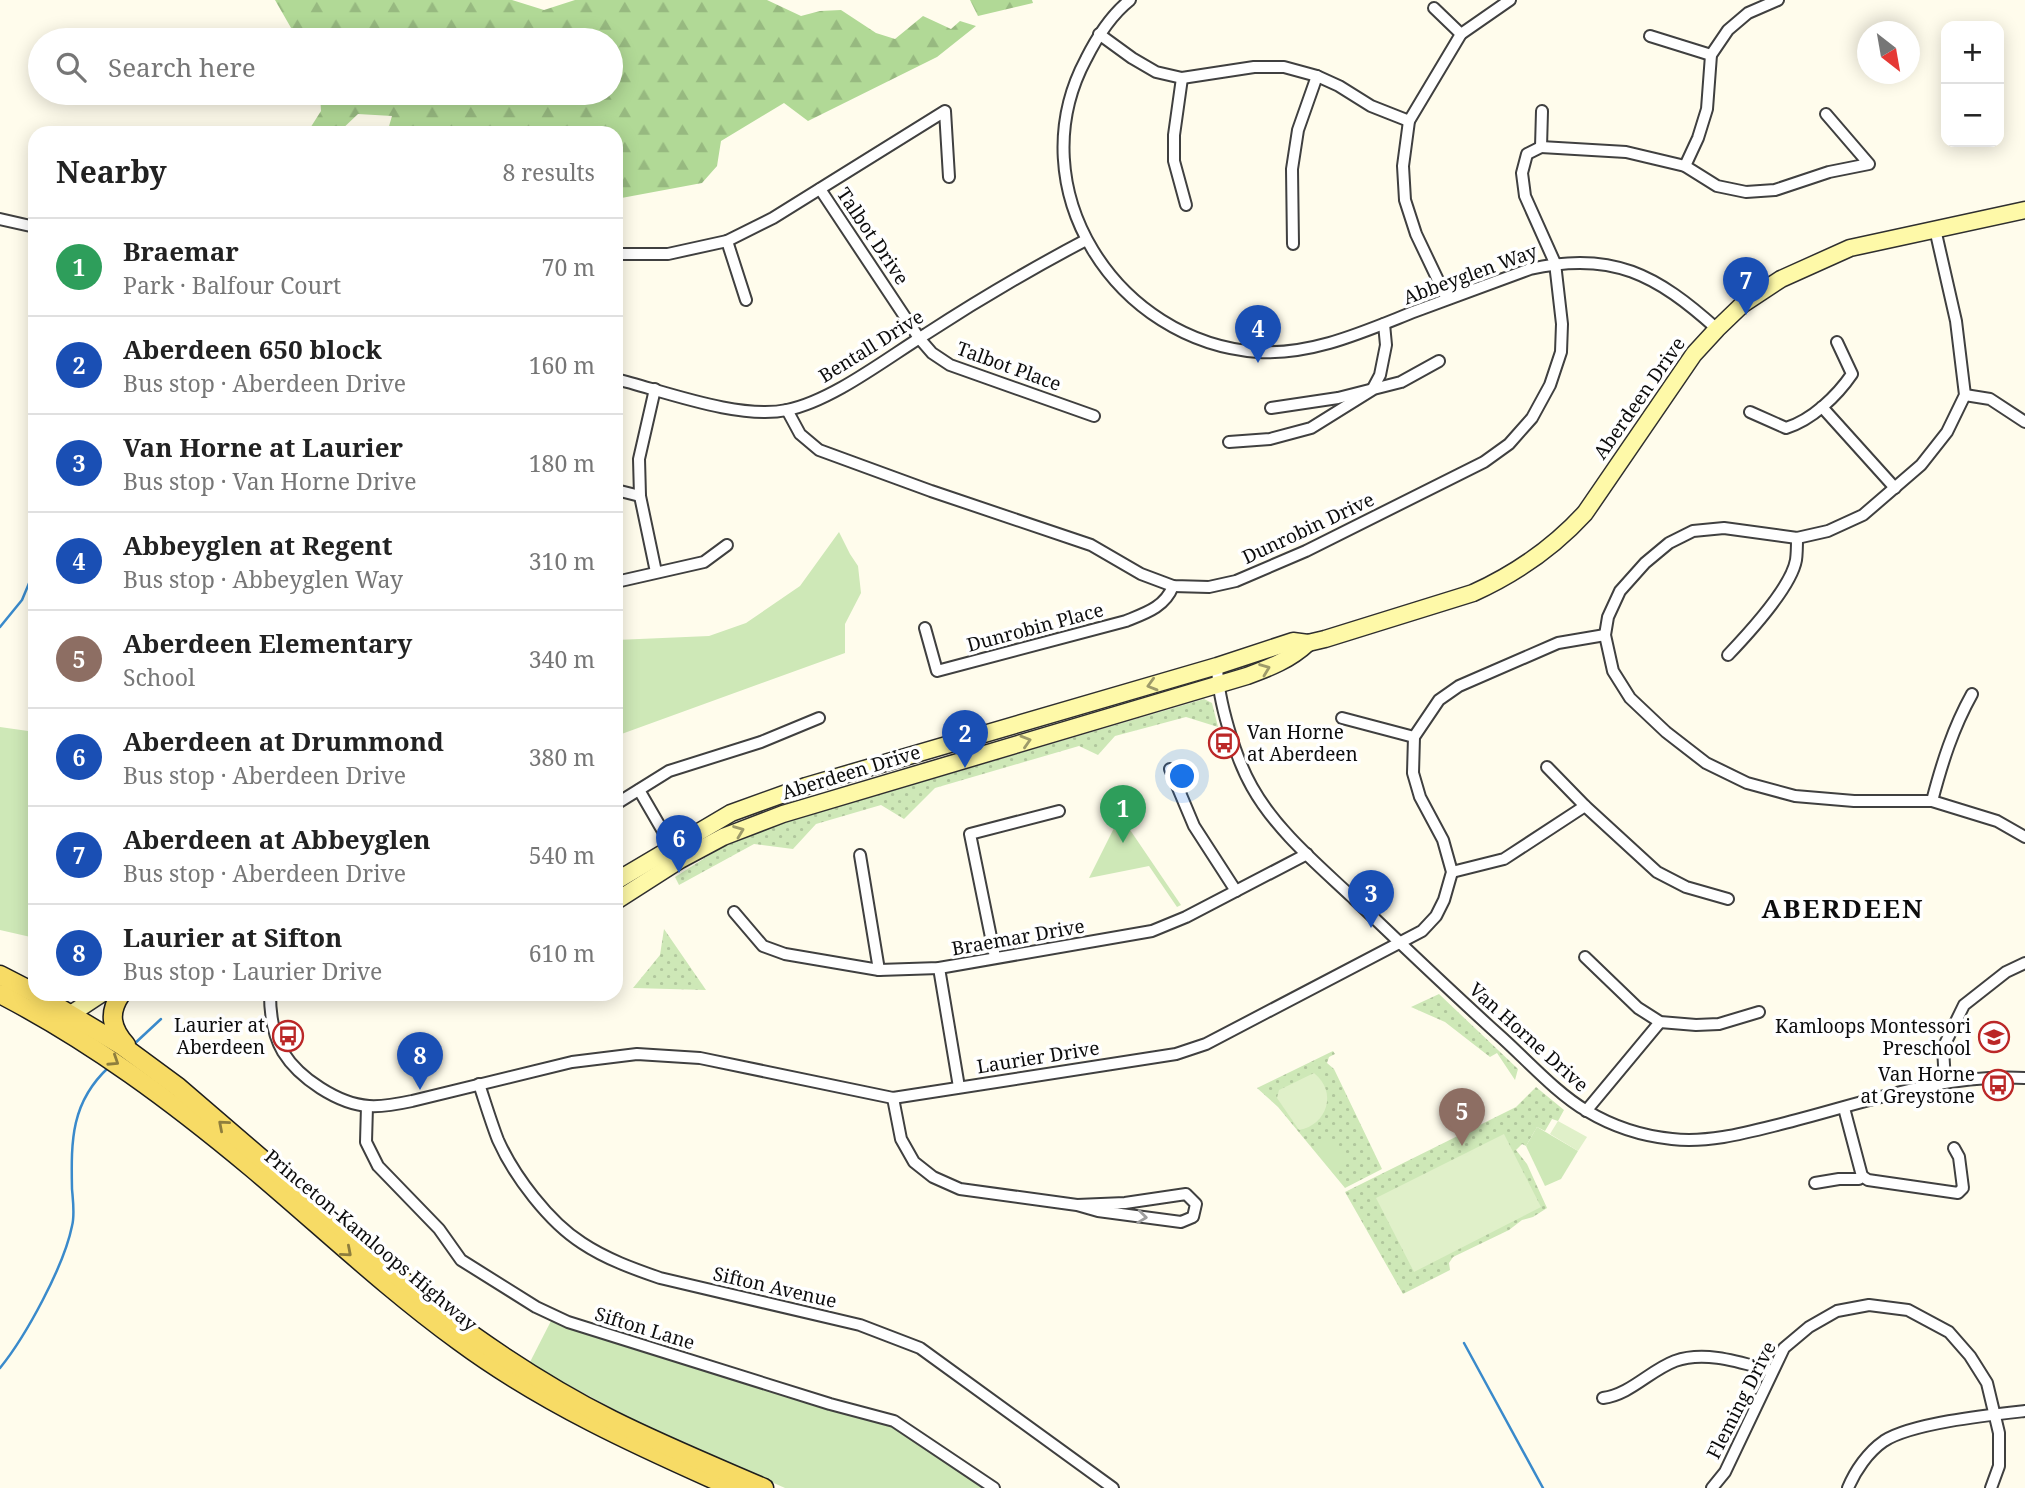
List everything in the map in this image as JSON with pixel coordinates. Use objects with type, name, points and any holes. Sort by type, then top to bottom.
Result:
[{"type":"main road","name":"Aberdeen Drive","points":[[623,895],[731,813],[806,786],[1217,666],[1293,641],[1308,643],[1473,593],[1532,561],[1553,545],[1585,513],[1694,354],[1717,328],[1744,304],[1793,274],[1850,248],[2025,210]]},
{"type":"main road","name":"Aberdeen Drive","points":[[623,878],[676,853],[783,814],[1272,667],[1296,654],[1308,643]]},
{"type":"main road","name":"Princeton-Kamloops Highway","points":[[0,975],[28,989]]},
{"type":"main road","name":"Princeton-Kamloops Highway","points":[[0,994],[63,1019],[138,1057],[177,1087],[435,1308],[467,1332],[559,1391],[611,1419],[764,1488]]},
{"type":"main road","name":"Princeton-Kamloops Highway","points":[[44,1001],[251,1168],[382,1282],[498,1369],[605,1430],[733,1488]]},
{"type":"main road","points":[[63,1019],[90,1001]]},
{"type":"main road","points":[[117,1001],[112,1014],[113,1027],[138,1057]]},
{"type":"street","name":"Abbeyglen Way","points":[[1130,0],[1099,34],[1077,75],[1068,99],[1063,130],[1065,166],[1069,190],[1086,240],[1102,266],[1127,294],[1174,328],[1214,344],[1257,352],[1291,352],[1330,344],[1530,269],[1579,261],[1618,266],[1650,278],[1683,298],[1717,328]]},
{"type":"street","points":[[1447,299],[1416,234],[1405,200],[1403,166],[1409,121],[1461,34],[1510,0]]},
{"type":"street","points":[[1685,166],[1707,109],[1711,55],[1728,30],[1748,13],[1778,0]]},
{"type":"street","points":[[1434,8],[1461,34]]},
{"type":"street","points":[[1099,34],[1156,72],[1182,78],[1254,67],[1284,67],[1317,76],[1371,106],[1409,121]]},
{"type":"street","points":[[1650,36],[1711,55]]},
{"type":"street","points":[[1293,244],[1292,169],[1298,130],[1317,76]]},
{"type":"street","points":[[1182,78],[1174,135],[1174,161],[1186,205]]},
{"type":"street","points":[[623,254],[668,254],[727,241],[772,218],[945,111],[949,177]]},
{"type":"street","points":[[1542,111],[1541,147],[1626,152],[1685,166],[1717,186],[1746,192],[1775,190],[1829,172],[1869,164],[1826,114]]},
{"type":"street","name":"Dunrobin Drive","points":[[787,410],[800,434],[820,450],[1091,545],[1141,574],[1173,586],[1209,587],[1236,581],[1306,551],[1484,462],[1509,444],[1532,418],[1550,385],[1561,352],[1562,324],[1555,263],[1525,196],[1522,173],[1527,154],[1541,147]]},
{"type":"street","name":"Talbot Drive","points":[[820,189],[919,338]]},
{"type":"street","points":[[0,219],[28,225]]},
{"type":"street","points":[[1935,229],[1956,321],[1965,395],[1947,432],[1921,465],[1863,515],[1828,531],[1797,538],[1724,528],[1693,531],[1669,543],[1645,563],[1620,592],[1608,617],[1605,635],[1613,671],[1630,698],[1666,732],[1706,763],[1747,783],[1795,796],[1854,801],[1932,801],[1997,821],[2025,837]]},
{"type":"street","name":"Bentall Drive","points":[[623,381],[716,406],[761,411],[787,410],[829,395],[1001,286],[1086,240]]},
{"type":"street","points":[[727,241],[746,300]]},
{"type":"street","name":"Abbeyglen Way","points":[[1372,390],[1380,374],[1386,345],[1384,324]]},
{"type":"street","name":"Talbot Place","points":[[919,338],[932,353],[950,366],[1094,416]]},
{"type":"street","points":[[1750,412],[1786,428],[1798,424],[1822,407],[1852,374],[1837,342]]},
{"type":"street","points":[[1271,408],[1338,398],[1401,382],[1439,361]]},
{"type":"street","points":[[655,389],[639,459],[640,496],[656,572]]},
{"type":"street","points":[[1229,442],[1270,439],[1311,428],[1372,390]]},
{"type":"street","points":[[1965,395],[1990,398],[2025,422]]},
{"type":"street","points":[[1822,407],[1895,488]]},
{"type":"street","points":[[623,491],[640,496]]},
{"type":"street","points":[[1728,655],[1790,578],[1796,560],[1797,538]]},
{"type":"street","points":[[623,580],[704,562],[727,545]]},
{"type":"street","name":"Dunrobin Place","points":[[925,628],[937,671],[1126,621],[1147,612],[1168,598],[1173,586]]},
{"type":"street","points":[[1585,806],[1504,859],[1452,872],[1443,840],[1420,797],[1413,773],[1414,737],[1439,700],[1460,686],[1558,643],[1605,635]]},
{"type":"street","name":"Van Horne Drive","points":[[1217,666],[1218,684],[1239,760],[1253,788],[1275,820],[1401,944],[1538,1072],[1586,1111],[1634,1132],[1673,1139],[1720,1139],[1945,1082],[1995,1076],[2025,1078]]},
{"type":"street","points":[[1932,801],[1947,745],[1972,694]]},
{"type":"street","points":[[623,800],[669,771],[761,742],[819,718]]},
{"type":"street","points":[[1342,718],[1414,737]]},
{"type":"street","points":[[1547,767],[1657,872],[1686,887],[1728,899]]},
{"type":"street","points":[[1170,769],[1194,826],[1236,891]]},
{"type":"street","points":[[639,790],[676,853]]},
{"type":"street","points":[[995,957],[970,834],[1059,811]]},
{"type":"street","name":"Braemar Drive","points":[[734,912],[763,946],[785,954],[879,970],[939,968],[1152,931],[1186,917],[1307,854]]},
{"type":"street","points":[[860,855],[879,970]]},
{"type":"street","name":"Laurier Drive","points":[[270,1001],[270,1014],[283,1052],[309,1081],[335,1096],[367,1106],[392,1105],[572,1062],[637,1055],[700,1058],[893,1098],[1176,1054],[1206,1044],[1422,931],[1436,916],[1452,872]]},
{"type":"street","points":[[1585,957],[1631,1002],[1660,1022],[1718,1024],[1759,1012]]},
{"type":"street","points":[[1945,1082],[1943,1048],[1964,1005],[2006,972],[2025,963]]},
{"type":"street","points":[[939,968],[959,1087]]},
{"type":"street","points":[[1586,1111],[1660,1022]]},
{"type":"street","name":"Sifton Avenue","points":[[479,1084],[498,1139],[523,1183],[550,1215],[580,1242],[633,1269],[660,1278],[860,1325],[920,1348],[1113,1488]]},
{"type":"street","points":[[893,1098],[901,1139],[914,1162],[933,1177],[960,1189],[1181,1222],[1193,1217],[1196,1211],[1192,1198],[1180,1194],[1125,1203],[1077,1205]]},
{"type":"street","name":"Sifton Lane","points":[[367,1106],[366,1142],[378,1166],[439,1229],[461,1260],[536,1307],[568,1322],[830,1404],[894,1421],[994,1488]]},
{"type":"street","points":[[1844,1108],[1862,1176],[1868,1180],[1958,1193],[1963,1188],[1959,1157],[1954,1148]]},
{"type":"street","points":[[1815,1183],[1859,1179],[1862,1176]]},
{"type":"street","name":"Fleming Drive","points":[[1712,1488],[1725,1472],[1784,1348],[1809,1326],[1837,1311],[1869,1305],[1908,1310],[1949,1332],[1970,1356],[1987,1383],[1999,1433],[1999,1466],[1991,1488]]},
{"type":"street","points":[[1603,1398],[1617,1396],[1676,1361],[1702,1357],[1731,1360],[1772,1371]]},
{"type":"street","points":[[1848,1488],[1868,1455],[1884,1441],[1908,1430],[2025,1411]]},
{"type":"green space","points":[[275,0],[512,0],[544,10],[575,0],[767,0],[801,16],[820,11],[841,10],[876,33],[895,39],[923,16],[951,29],[960,21],[976,26],[937,57],[808,121],[784,103],[721,141],[717,166],[702,183],[623,198],[623,126],[389,126],[392,116],[358,114],[345,126],[311,126],[321,111],[321,105],[623,105],[623,28],[291,28]]},
{"type":"green space","points":[[970,0],[1032,0],[1033,3],[978,16]]},
{"type":"green space","points":[[839,532],[858,566],[861,593],[845,624],[845,653],[623,733],[623,640],[709,636],[746,623],[800,586]]},
{"type":"green space","points":[[1204,699],[1212,703],[1218,727],[1186,717],[1115,736],[1098,755],[1079,746],[935,788],[904,819],[881,805],[816,824],[793,849],[754,844],[679,885],[675,877],[719,849],[766,828]]},
{"type":"green space","points":[[0,727],[28,731],[28,936],[0,930]]},
{"type":"green space","points":[[1116,793],[1124,821],[1181,905],[1177,907],[1149,866],[1089,878],[1119,818],[1113,794]]},
{"type":"green space","points":[[664,929],[706,990],[633,988],[660,955]]},
{"type":"green space","points":[[1439,994],[1518,1069],[1515,1080],[1497,1053],[1490,1057],[1445,1022],[1411,1007]]},
{"type":"green space","points":[[1333,1051],[1335,1054],[1329,1057],[1327,1063],[1334,1069],[1382,1169],[1345,1188],[1278,1107],[1257,1088]]},
{"type":"green space","points":[[1314,1073],[1326,1089],[1326,1107],[1317,1122],[1299,1130],[1277,1098],[1279,1090]]},
{"type":"green space","points":[[1536,1087],[1564,1110],[1558,1121],[1552,1119],[1545,1131],[1537,1127],[1526,1146],[1522,1144],[1516,1150],[1527,1164],[1547,1208],[1453,1257],[1449,1263],[1450,1270],[1403,1294],[1345,1192],[1516,1107]]},
{"type":"green space","points":[[1558,1121],[1587,1137],[1578,1151],[1550,1134]]},
{"type":"green space","points":[[1537,1127],[1578,1151],[1561,1179],[1545,1186],[1526,1146]]},
{"type":"green space","points":[[1504,1134],[1541,1207],[1414,1272],[1376,1198]]},
{"type":"green space","points":[[1327,1137],[1348,1163],[1334,1174],[1314,1147]]},
{"type":"green space","points":[[552,1319],[896,1427],[986,1488],[785,1488],[649,1428],[529,1364]]},
{"type":"waterway","points":[[0,627],[22,600],[28,586]]},
{"type":"waterway","points":[[132,1046],[161,1019]]},
{"type":"waterway","points":[[0,1368],[43,1300],[68,1242],[74,1208],[72,1154],[76,1123],[87,1094],[109,1067]]},
{"type":"waterway","points":[[1464,1343],[1543,1488]]},
{"type":"place","name":"Aberdeen at Abbeyglen","points":[[1746,315]]},
{"type":"place","name":"Abbeyglen at Regent","points":[[1258,363]]},
{"type":"place","name":"Van Horne at Aberdeen","points":[[1224,743]]},
{"type":"place","name":"Aberdeen 650 block","points":[[965,768]]},
{"type":"place","name":"Braemar","points":[[1123,843]]},
{"type":"place","name":"Aberdeen at Drummond","points":[[679,873]]},
{"type":"place","name":"Van Horne at Laurier","points":[[1371,928]]},
{"type":"place","name":"Laurier at Aberdeen","points":[[288,1036]]},
{"type":"place","name":"Kamloops Montessori Preschool","points":[[1994,1037]]},
{"type":"place","name":"Van Horne at Greystone","points":[[1998,1085]]},
{"type":"place","name":"Laurier at Sifton","points":[[420,1090]]},
{"type":"place","name":"Aberdeen Elementary","points":[[1462,1146]]},
{"type":"district","name":"ABERDEEN","points":[[1843,908]]}]
